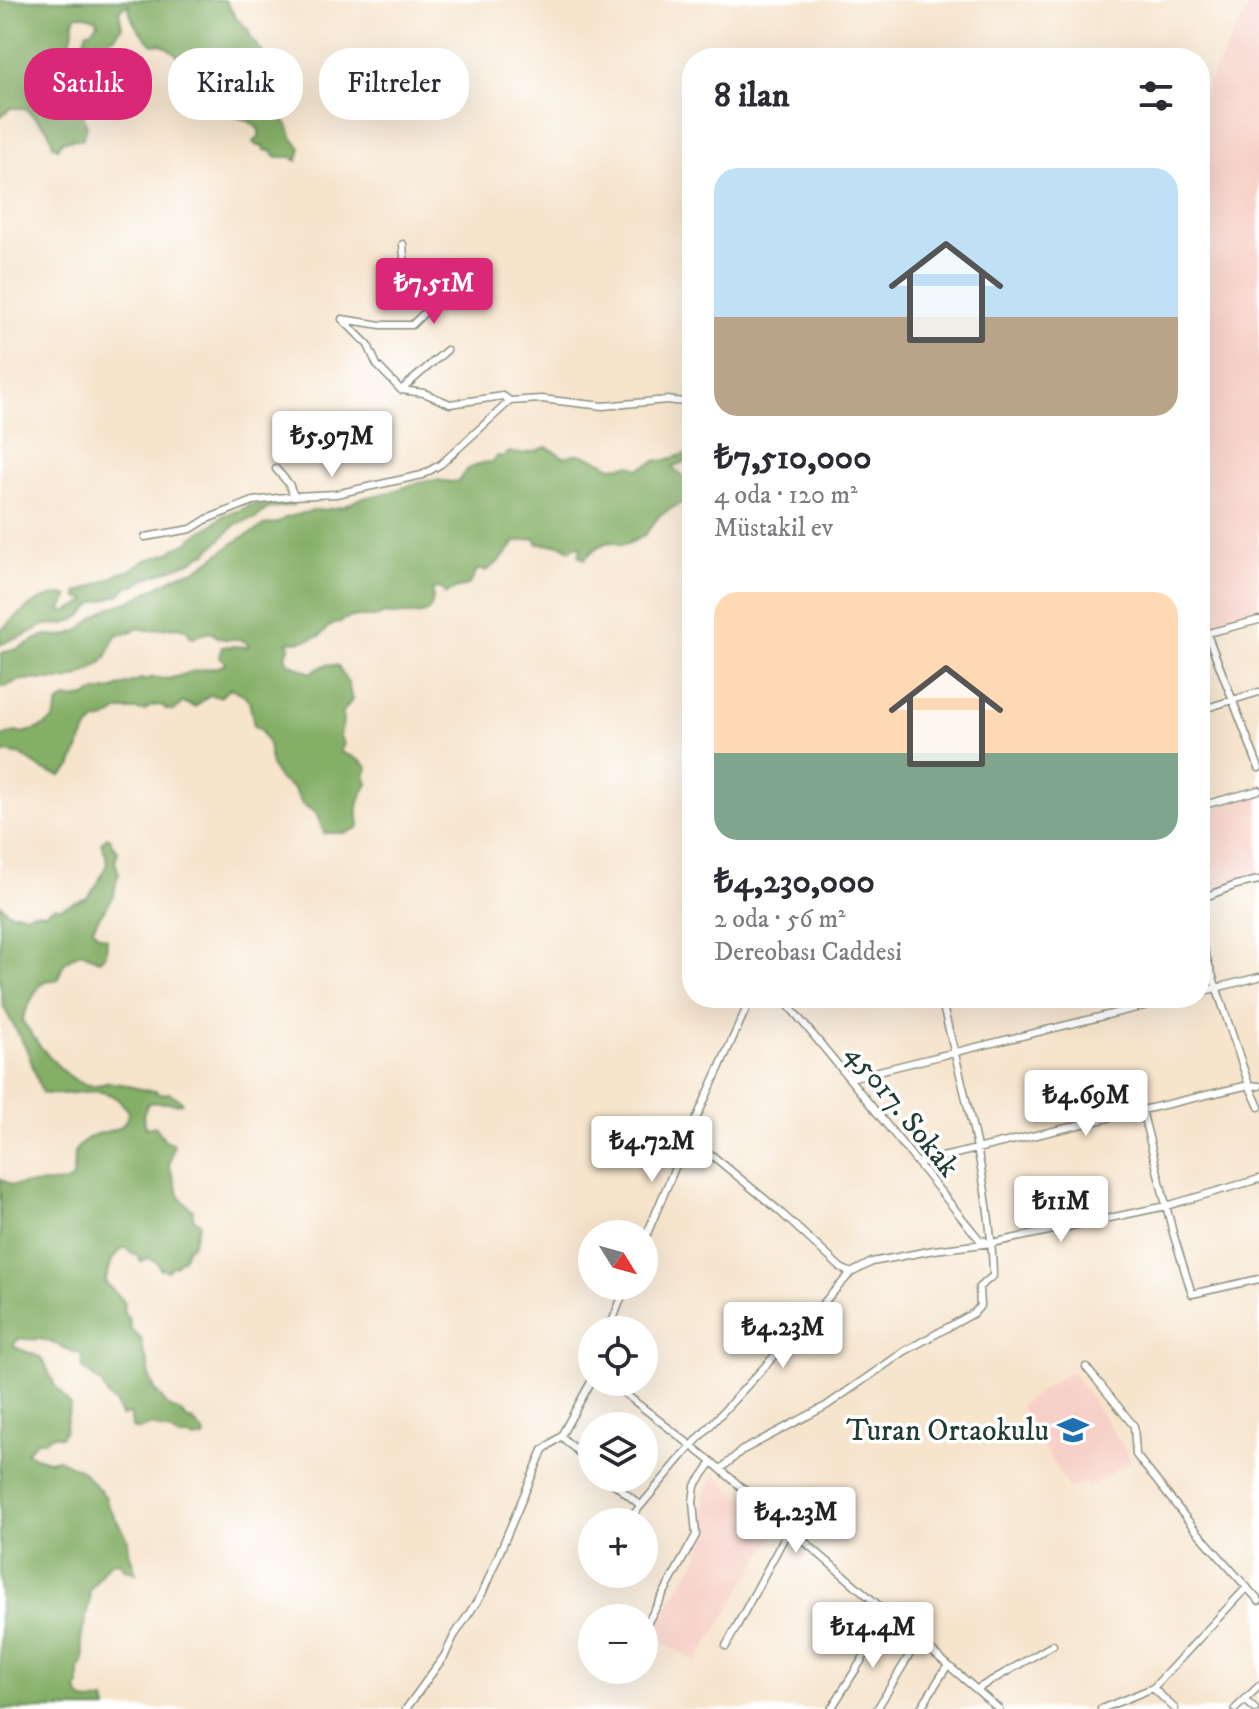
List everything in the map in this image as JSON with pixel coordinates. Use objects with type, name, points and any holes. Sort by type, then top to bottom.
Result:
[{"type":"street","points":[[403,244],[405,271],[437,288],[433,304],[412,325],[381,325],[342,319],[368,345],[377,365],[401,390],[424,393],[450,404],[503,396],[510,401]]},
{"type":"street","points":[[401,390],[447,350]]},
{"type":"street","points":[[145,537],[191,529],[207,519],[253,501],[336,494],[422,475],[441,464],[510,401],[541,399],[603,406],[667,400],[682,402]]},
{"type":"street","points":[[276,469],[289,484],[294,496]]},
{"type":"street","points":[[1210,632],[1259,620]]},
{"type":"street","points":[[1210,650],[1259,768]]},
{"type":"street","points":[[1210,707],[1259,692]]},
{"type":"street","points":[[1210,803],[1259,790]]},
{"type":"street","points":[[1210,895],[1259,880]]},
{"type":"street","points":[[1210,967],[1259,1107]]},
{"type":"street","points":[[1210,990],[1259,977]]},
{"type":"street","points":[[653,1220],[746,1008]]},
{"type":"street","name":"45017. Sokak","points":[[790,1008],[980,1240],[992,1243]]},
{"type":"street","points":[[721,1469],[741,1451],[826,1406],[905,1351],[974,1313],[980,1306],[979,1287],[993,1276],[992,1243],[977,1148],[943,1008]]},
{"type":"street","points":[[850,1078],[1136,1008]]},
{"type":"street","points":[[917,1163],[1249,1085],[1259,1086]]},
{"type":"street","points":[[1142,1110],[1192,1294],[1259,1279]]},
{"type":"street","points":[[642,1123],[695,1142],[777,1209],[841,1268],[851,1273]]},
{"type":"street","points":[[638,1508],[851,1273],[872,1262],[992,1243],[1166,1206],[1259,1179]]},
{"type":"street","points":[[737,1310],[747,1306],[763,1309],[803,1327]]},
{"type":"street","points":[[1086,1367],[1134,1426],[1136,1455],[1194,1528],[1259,1601]]},
{"type":"street","points":[[406,1709],[445,1655],[482,1594],[543,1450],[561,1436],[583,1396]]},
{"type":"street","points":[[628,1396],[721,1469],[999,1709]]},
{"type":"street","points":[[561,1436],[578,1452]]},
{"type":"street","points":[[658,1604],[696,1535],[695,1486],[712,1462]]},
{"type":"street","points":[[624,1492],[640,1505]]},
{"type":"street","points":[[726,1646],[789,1529]]},
{"type":"street","points":[[1101,1709],[1153,1688],[1247,1587]]},
{"type":"street","points":[[831,1709],[890,1615]]},
{"type":"street","points":[[877,1709],[919,1639]]},
{"type":"street","points":[[977,1689],[1053,1645]]},
{"type":"street","points":[[920,1709],[948,1665]]},
{"type":"street","points":[[1235,1709],[1259,1686]]},
{"type":"street","points":[[1153,1688],[1175,1709]]},
{"type":"street","points":[[1245,1700],[1255,1709]]},
{"type":"shaded area","points":[[1252,0],[1259,0],[1259,612],[1210,626],[1210,81]]},
{"type":"shaded area","points":[[1259,790],[1259,880],[1210,896],[1210,803]]},
{"type":"shaded area","name":"Turan Ortaokulu","points":[[1068,1373],[1074,1374],[1131,1461],[1087,1487],[1084,1481],[1069,1489],[1019,1405]]},
{"type":"shaded area","points":[[715,1474],[777,1531],[697,1662],[658,1639],[658,1620],[695,1563],[705,1540],[704,1495]]},
{"type":"green space","points":[[0,0],[225,0],[259,48],[168,48],[161,44],[153,45],[133,22],[129,4],[119,12],[122,26],[115,37],[108,39],[104,48],[89,48],[83,44],[87,31],[98,23],[96,19],[77,15],[69,48],[24,48],[24,108],[11,108],[0,117]]},
{"type":"green space","points":[[38,120],[85,120],[87,126],[82,140],[62,141],[58,148],[53,145],[46,127]]},
{"type":"green space","points":[[245,120],[281,120],[288,125],[293,139],[301,148],[297,161],[291,157],[277,157],[271,151],[264,150],[263,146],[257,146],[253,142],[259,137],[259,130]]},
{"type":"green space","points":[[546,447],[565,456],[579,454],[611,467],[631,465],[638,469],[658,460],[682,455],[682,463],[672,468],[682,476],[682,503],[660,515],[644,536],[625,545],[606,543],[585,559],[579,556],[580,546],[570,550],[561,545],[538,544],[535,538],[515,542],[492,567],[476,571],[467,585],[446,594],[441,589],[432,590],[433,601],[425,613],[384,613],[376,617],[348,618],[328,627],[320,636],[289,641],[285,657],[289,663],[310,673],[327,664],[338,666],[348,683],[352,700],[342,713],[340,737],[344,744],[340,752],[360,761],[368,769],[365,775],[368,784],[358,808],[358,828],[346,833],[324,833],[316,813],[302,804],[294,789],[275,773],[268,744],[261,730],[254,725],[249,701],[231,688],[220,697],[209,695],[195,707],[183,702],[174,711],[161,705],[144,711],[120,710],[94,722],[85,733],[71,767],[61,776],[43,770],[21,755],[7,752],[0,755],[0,737],[44,726],[54,719],[58,704],[66,698],[86,697],[141,679],[171,678],[224,665],[225,662],[219,657],[222,647],[249,645],[210,632],[194,638],[182,628],[139,628],[116,635],[104,660],[82,674],[66,680],[25,680],[6,687],[0,687],[1,653],[45,635],[64,636],[80,630],[109,608],[131,601],[181,574],[198,569],[264,525],[315,510],[345,506],[359,499],[421,482],[458,481],[468,469],[492,462],[497,456],[503,457],[509,452],[528,453]]},
{"type":"green space","points":[[292,501],[294,505],[267,509],[256,518],[236,524],[207,553],[193,561],[94,603],[83,615],[65,624],[45,625],[0,645],[0,631],[40,600],[69,596],[60,610],[66,612],[87,601],[78,598],[77,593],[146,560],[170,553],[224,515],[251,505]]},
{"type":"green space","points":[[107,837],[118,851],[115,862],[119,874],[112,899],[93,929],[107,938],[106,954],[99,960],[81,952],[68,960],[58,980],[45,981],[38,988],[22,1021],[49,1057],[75,1080],[91,1085],[109,1082],[159,1094],[170,1093],[182,1101],[148,1103],[143,1115],[146,1128],[155,1126],[165,1140],[174,1144],[169,1166],[179,1194],[193,1210],[193,1218],[200,1223],[192,1245],[183,1259],[167,1271],[148,1258],[141,1262],[137,1254],[123,1248],[112,1260],[105,1282],[125,1302],[123,1312],[129,1318],[130,1328],[141,1339],[156,1392],[170,1408],[192,1420],[205,1435],[194,1440],[152,1425],[132,1428],[131,1416],[121,1416],[101,1383],[84,1369],[82,1355],[40,1339],[20,1338],[13,1345],[40,1357],[55,1386],[70,1405],[61,1437],[53,1435],[44,1441],[37,1441],[26,1452],[49,1461],[58,1459],[81,1470],[105,1496],[128,1539],[136,1573],[124,1569],[119,1562],[111,1563],[89,1592],[81,1639],[83,1663],[79,1669],[77,1690],[88,1701],[105,1700],[107,1709],[0,1709],[0,1179],[12,1185],[69,1182],[73,1178],[74,1152],[91,1136],[117,1129],[125,1123],[128,1111],[110,1094],[42,1093],[27,1050],[3,1006],[0,904],[9,913],[25,915],[45,913],[54,907],[60,908],[87,898],[107,864],[101,843]]},
{"type":"place","name":"Turan Ortaokulu","points":[[1073,1430]]}]
